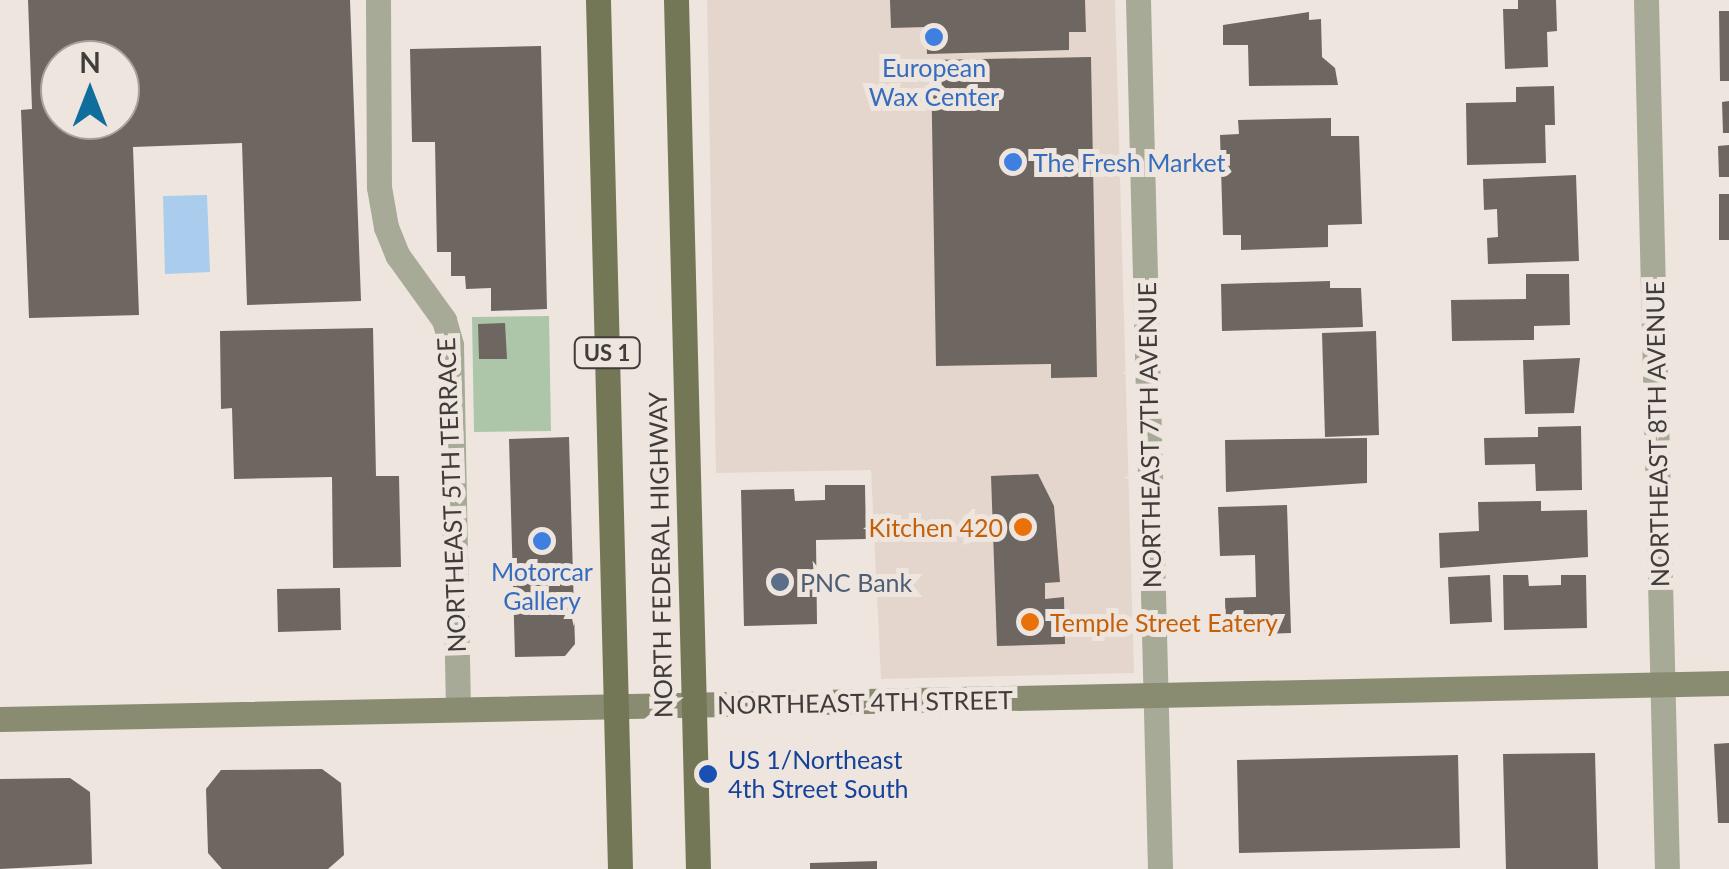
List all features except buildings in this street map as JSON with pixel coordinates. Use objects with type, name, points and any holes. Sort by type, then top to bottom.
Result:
[{"type":"main road","name":"NORTH FEDERAL HIGHWAY","points":[[598,0],[620,869]]},
{"type":"main road","name":"NORTH FEDERAL HIGHWAY","points":[[676,0],[698,869]]},
{"type":"street","name":"NORTHEAST 5TH TERRACE","points":[[378,0],[379,188],[386,226],[398,256],[444,320],[451,345],[458,708]]},
{"type":"street","name":"NORTHEAST 7TH AVENUE","points":[[1138,0],[1160,869]]},
{"type":"street","name":"NORTHEAST 8TH AVENUE","points":[[1646,0],[1667,869]]},
{"type":"street","name":"NORTHEAST 4TH STREET","points":[[0,720],[1729,683]]},
{"type":"shaded area","points":[[707,0],[1115,0],[1134,673],[881,679],[871,470],[716,473]]},
{"type":"green space","points":[[549,316],[551,431],[474,432],[472,317]]},
{"type":"water","points":[[207,195],[210,272],[165,274],[163,196]]},
{"type":"place","name":"European Wax Center","points":[[934,37]]},
{"type":"place","name":"The Fresh Market","points":[[1013,162]]},
{"type":"place","name":"Kitchen 420","points":[[1023,527]]},
{"type":"place","name":"Motorcar Gallery","points":[[542,541]]},
{"type":"place","name":"PNC Bank","points":[[780,582]]},
{"type":"place","name":"Temple Street Eatery","points":[[1030,622]]},
{"type":"place","name":"US 1/Northeast 4th Street South","points":[[708,774]]}]
